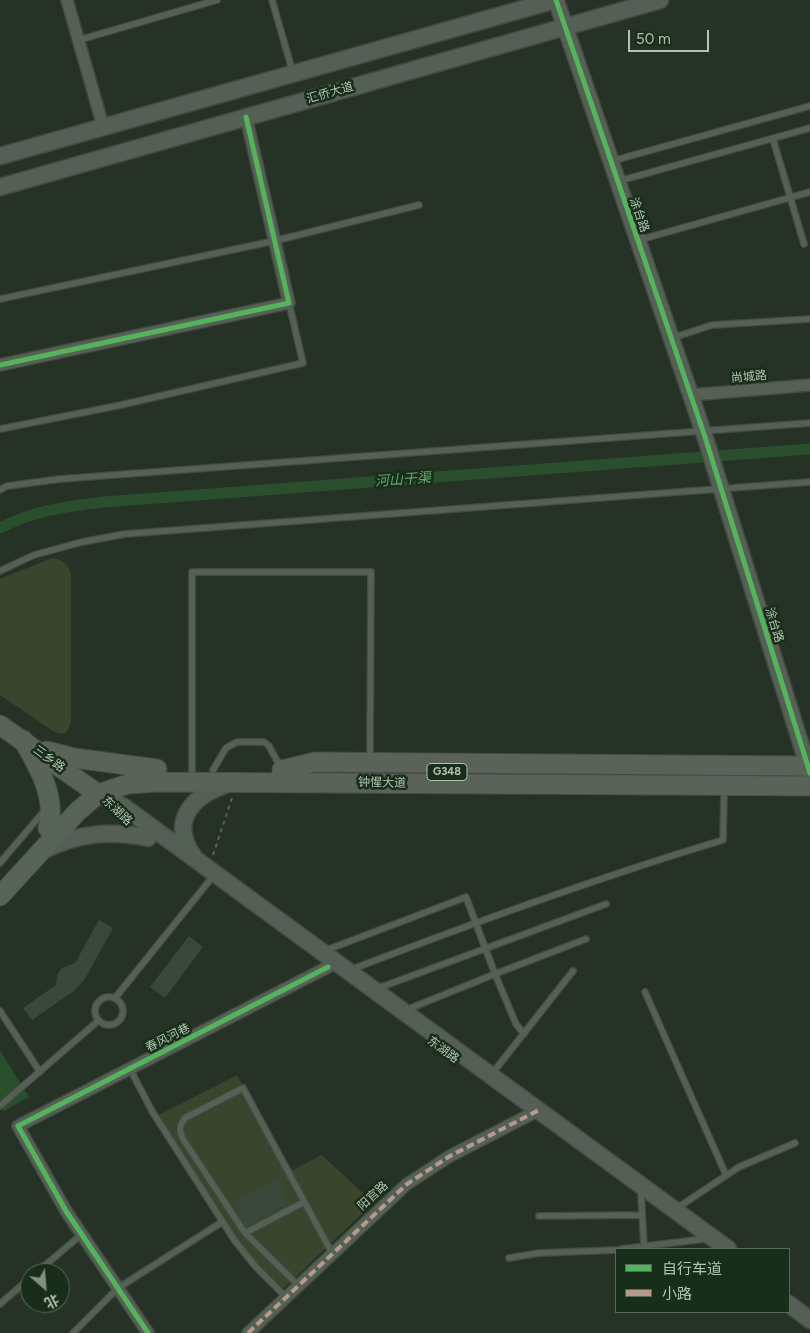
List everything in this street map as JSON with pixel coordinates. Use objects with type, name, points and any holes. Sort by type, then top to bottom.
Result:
[{"type":"highway","name":"三乡路","points":[[0,725],[93,791]]},
{"type":"highway","points":[[22,740],[74,758],[158,770]]},
{"type":"highway","points":[[282,770],[315,762],[370,762],[809,770]]},
{"type":"highway","name":"钟惺大道","points":[[93,791],[106,778],[128,772],[158,770],[809,770]]},
{"type":"highway","name":"钟惺大道","points":[[93,791],[144,782],[238,782],[472,788],[810,786]]},
{"type":"highway","points":[[472,788],[810,796]]},
{"type":"main road","points":[[0,156],[555,0]]},
{"type":"main road","name":"汇侨大道","points":[[0,187],[660,0]]},
{"type":"main road","points":[[22,740],[40,772],[50,803],[51,813],[48,828]]},
{"type":"main road","points":[[207,871],[191,852],[184,833],[188,810],[194,802],[208,792],[238,782]]},
{"type":"main road","name":"钟惺大道","points":[[0,881],[48,828],[93,791]]},
{"type":"main road","name":"钟惺大道","points":[[0,896],[83,806],[93,791]]},
{"type":"main road","name":"东湖路","points":[[93,791],[118,816],[148,838],[207,871]]},
{"type":"main road","name":"东湖路","points":[[93,791],[124,806],[325,959],[727,1248]]},
{"type":"main road","points":[[40,852],[69,839],[93,834],[119,833],[148,838]]},
{"type":"main road","name":"东湖路","points":[[325,959],[348,971],[491,1076],[641,1194],[710,1244]]},
{"type":"main road","points":[[790,1296],[810,1311]]},
{"type":"main road","points":[[790,1305],[810,1320]]},
{"type":"street","points":[[67,0],[103,126]]},
{"type":"street","name":"涂台路","points":[[555,0],[704,434],[809,770]]},
{"type":"street","points":[[0,365],[289,303],[246,117]]},
{"type":"street","name":"尚城路","points":[[691,395],[810,386]]},
{"type":"street","name":"春风河巷","points":[[82,1234],[45,1177],[18,1126],[130,1069],[325,959]]},
{"type":"street","name":"阳官路","points":[[248,1333],[407,1184],[450,1156],[536,1112]]},
{"type":"street","points":[[82,1234],[148,1333]]},
{"type":"lane","points":[[78,40],[217,0]]},
{"type":"lane","points":[[272,0],[293,73]]},
{"type":"lane","points":[[610,161],[810,106]]},
{"type":"lane","points":[[617,182],[810,128]]},
{"type":"lane","points":[[773,139],[804,244]]},
{"type":"lane","points":[[637,240],[810,192]]},
{"type":"lane","points":[[0,299],[274,241],[418,205]]},
{"type":"lane","points":[[0,430],[121,405],[303,363],[289,303]]},
{"type":"lane","points":[[671,338],[712,325],[810,319]]},
{"type":"lane","points":[[0,484],[704,434],[810,422]]},
{"type":"lane","points":[[0,572],[34,555],[82,542],[125,534],[721,486],[810,482]]},
{"type":"lane","points":[[0,490],[26,483]]},
{"type":"lane","points":[[192,770],[192,572],[371,572],[370,762]]},
{"type":"lane","points":[[213,770],[231,743],[258,742],[269,746],[282,770]]},
{"type":"lane","points":[[348,971],[475,922],[630,868],[723,840],[724,795]]},
{"type":"lane","points":[[0,863],[39,820],[50,803]]},
{"type":"lane","points":[[115,998],[207,871]]},
{"type":"lane","points":[[325,959],[466,897],[516,1024],[524,1034]]},
{"type":"lane","points":[[374,990],[485,947],[606,904]]},
{"type":"lane","points":[[403,1011],[586,939]]},
{"type":"lane","points":[[491,1076],[573,971]]},
{"type":"lane","points":[[645,992],[726,1175]]},
{"type":"lane","points":[[105,997],[115,998],[122,1004],[122,1018],[111,1026],[98,1021],[95,1012],[97,1003],[105,997]]},
{"type":"lane","points":[[0,1011],[40,1072]]},
{"type":"lane","points":[[0,1106],[98,1021]]},
{"type":"lane","points":[[130,1069],[152,1111],[222,1222],[249,1260],[286,1296]]},
{"type":"lane","points":[[298,1286],[245,1233],[180,1132],[180,1124],[185,1118],[243,1088],[332,1253]]},
{"type":"lane","points":[[675,1210],[739,1167],[795,1143]]},
{"type":"lane","points":[[641,1194],[644,1246]]},
{"type":"lane","points":[[245,1233],[304,1202]]},
{"type":"lane","points":[[539,1216],[642,1215]]},
{"type":"lane","points":[[73,1333],[118,1288],[222,1222]]},
{"type":"lane","points":[[48,1263],[82,1234]]},
{"type":"lane","points":[[629,1248],[710,1244]]},
{"type":"lane","points":[[509,1258],[538,1253],[615,1250]]},
{"type":"lane","points":[[0,1304],[20,1287]]},
{"type":"path","points":[[207,871],[238,782]]},
{"type":"shaded area","points":[[52,558],[64,563],[71,574],[71,722],[67,732],[61,734],[53,731],[0,695],[0,579]]},
{"type":"shaded area","points":[[0,1050],[29,1097],[4,1111],[0,1106]]},
{"type":"shaded area","points":[[237,1075],[289,1172],[322,1155],[373,1203],[283,1289],[246,1254],[157,1116]]},
{"type":"building","points":[[99,920],[113,928],[85,979],[74,991],[32,1020],[23,1008],[56,985],[57,975],[62,968],[75,963]]},
{"type":"building","points":[[189,936],[203,947],[165,998],[150,987]]},
{"type":"building","points":[[277,1180],[290,1203],[246,1226],[233,1203]]},
{"type":"waterway","name":"河山干渠","points":[[0,528],[38,513],[104,502],[810,449]]},
{"type":"marked path","points":[[248,1333],[407,1184],[450,1156],[539,1110]]},
{"type":"cycle path","points":[[556,0],[705,437],[810,773]]},
{"type":"cycle path","points":[[0,365],[289,303],[246,117]]},
{"type":"cycle path","points":[[148,1333],[66,1211],[18,1126],[328,967]]}]
